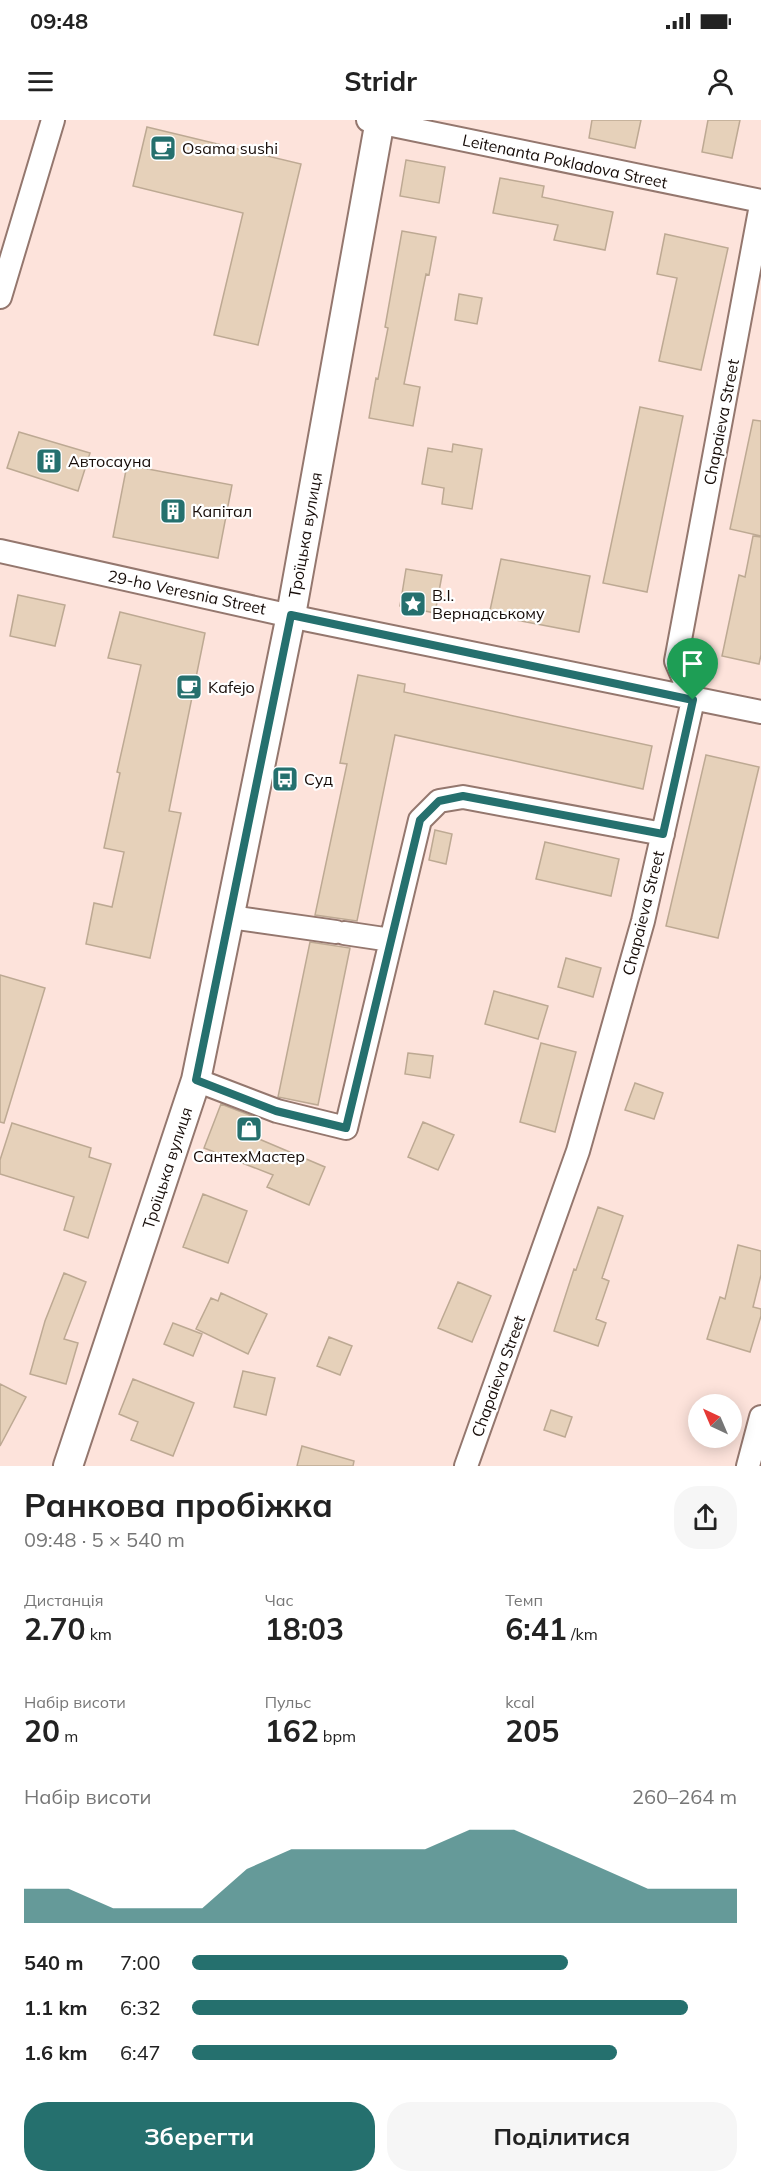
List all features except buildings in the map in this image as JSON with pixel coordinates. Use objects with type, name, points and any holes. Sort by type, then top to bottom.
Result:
[{"type":"main road","name":"Троїцька вулиця","points":[[68,1466],[196,1080],[291,615],[376,121]]},
{"type":"street","points":[[0,297],[53,120]]},
{"type":"street","name":"Leitenanta Pokladova Street","points":[[376,121],[761,203]]},
{"type":"street","name":"Chapaieva Street","points":[[466,1466],[578,1151],[643,921],[693,700],[676,661],[761,203]]},
{"type":"street","name":"29-ho Veresnia Street","points":[[0,551],[291,615],[693,700],[761,712]]},
{"type":"street","points":[[196,1080],[276,1111],[346,1128],[420,820],[439,801],[463,796],[663,834]]},
{"type":"street","points":[[230,917],[391,940]]},
{"type":"street","points":[[748,1466],[761,1417]]},
{"type":"place","name":"Osama sushi","points":[[163,148]]},
{"type":"place","name":"Автосауна","points":[[49,461]]},
{"type":"place","name":"Капітал","points":[[173,511]]},
{"type":"place","name":"В.І. Вернадському","points":[[413,604]]},
{"type":"place","name":"Kafejo","points":[[189,687]]},
{"type":"place","name":"Суд","points":[[285,779]]},
{"type":"place","name":"СантехМастер","points":[[249,1129]]},
{"type":"route","points":[[291,615],[693,700],[663,834],[463,796],[439,801],[420,820],[346,1128],[276,1111],[196,1080],[291,615]]}]
